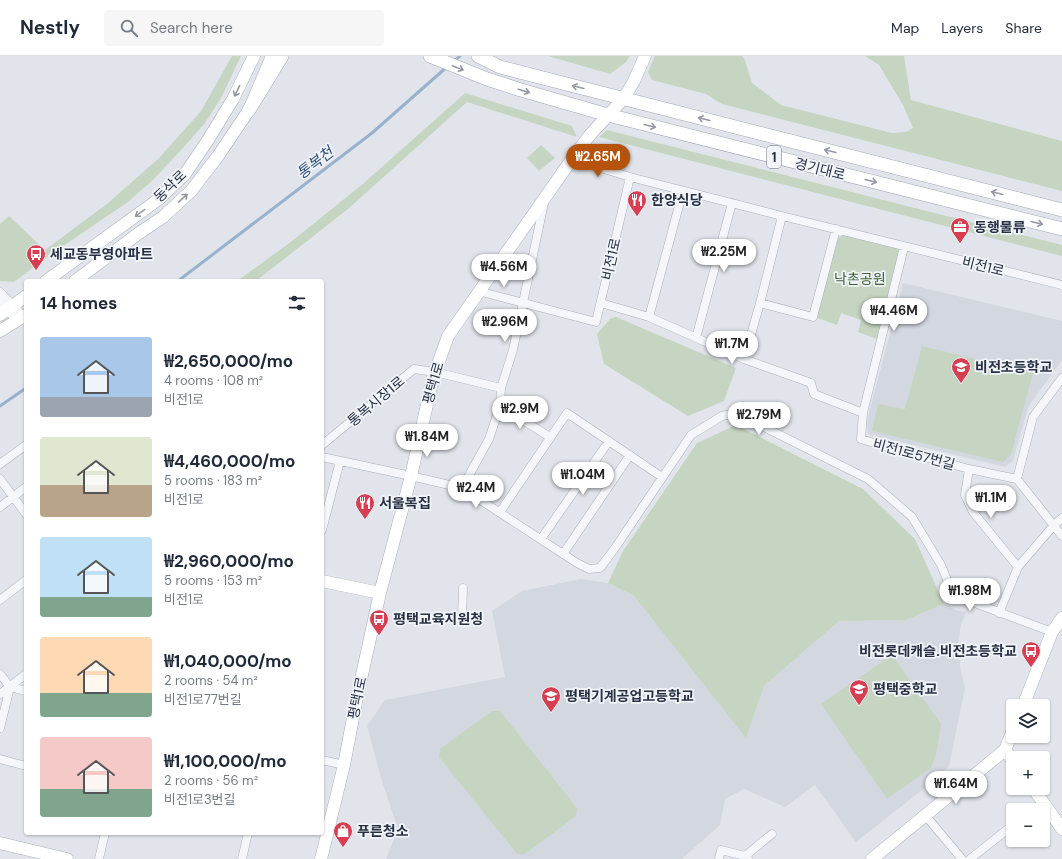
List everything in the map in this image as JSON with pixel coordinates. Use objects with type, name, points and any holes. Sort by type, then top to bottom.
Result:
[{"type":"main road","points":[[249,110],[282,56]]},
{"type":"main road","name":"경기대로","points":[[430,56],[487,80],[608,115],[1062,230]]},
{"type":"main road","name":"경기대로","points":[[478,56],[500,67],[1062,210]]},
{"type":"street","name":"동삭로","points":[[49,279],[159,199],[185,174],[233,99],[254,56]]},
{"type":"street","name":"동삭로","points":[[77,279],[163,217],[191,191],[218,156],[249,110],[272,56]]},
{"type":"street","name":"평택1로","points":[[321,859],[344,765],[380,593],[411,476],[435,372],[448,336],[478,291],[589,136],[624,98],[634,81],[645,56]]},
{"type":"street","points":[[572,159],[630,177]]},
{"type":"street","name":"비전1로","points":[[524,304],[596,322],[630,177],[904,247],[1062,285]]},
{"type":"street","points":[[649,317],[684,191]]},
{"type":"street","points":[[462,488],[489,439],[500,406],[502,388],[524,304],[545,196]]},
{"type":"street","points":[[696,338],[732,203]]},
{"type":"street","points":[[744,359],[782,216]]},
{"type":"street","points":[[760,303],[813,317],[836,229]]},
{"type":"street","points":[[601,303],[649,317],[744,359],[811,383],[814,394],[863,413],[904,247]]},
{"type":"street","points":[[478,291],[524,304]]},
{"type":"street","points":[[0,292],[5,308],[24,320]]},
{"type":"street","points":[[5,308],[24,297]]},
{"type":"street","points":[[0,331],[24,320]]},
{"type":"street","name":"통복시장1로","points":[[324,443],[414,369],[435,372],[502,388]]},
{"type":"street","points":[[1062,378],[1033,416],[1017,479],[1062,536]]},
{"type":"street","points":[[500,406],[550,437]]},
{"type":"street","points":[[500,512],[566,413],[662,477]]},
{"type":"street","points":[[324,457],[462,488],[563,554],[589,569],[600,568],[691,435],[722,416],[736,413],[868,480],[912,517],[942,565],[952,592],[964,599],[1052,632]]},
{"type":"street","name":"비전1로57번길","points":[[863,413],[861,439],[969,468],[1017,479]]},
{"type":"street","points":[[541,539],[609,441]]},
{"type":"street","points":[[0,464],[24,446]]},
{"type":"street","points":[[563,554],[630,455]]},
{"type":"street","points":[[324,522],[340,461]]},
{"type":"street","points":[[969,468],[965,495],[973,512],[1018,566]]},
{"type":"street","points":[[0,479],[24,511]]},
{"type":"street","points":[[0,506],[24,489]]},
{"type":"street","points":[[999,613],[1018,566],[1062,518]]},
{"type":"street","points":[[324,581],[380,593]]},
{"type":"street","points":[[0,600],[24,582]]},
{"type":"street","points":[[437,618],[462,618],[463,588]]},
{"type":"street","points":[[1026,699],[1052,632],[1062,618]]},
{"type":"street","points":[[0,674],[10,687],[24,690]]},
{"type":"street","points":[[0,694],[24,676]]},
{"type":"street","points":[[0,728],[10,687]]},
{"type":"street","points":[[872,859],[1005,750],[1008,743]]},
{"type":"street","points":[[0,759],[24,765]]},
{"type":"street","points":[[324,760],[344,765]]},
{"type":"street","points":[[1038,795],[1062,829]]},
{"type":"street","points":[[925,815],[962,859]]},
{"type":"street","points":[[970,859],[1006,831]]},
{"type":"street","points":[[719,859],[721,850],[746,857],[772,834]]},
{"type":"street","points":[[99,859],[105,835]]},
{"type":"street","points":[[242,859],[248,835]]},
{"type":"street","points":[[0,843],[67,859]]},
{"type":"shaded area","name":"비전초등학교","points":[[903,283],[1062,321],[1062,360],[1028,407],[1013,461],[1005,467],[868,434],[867,421]]},
{"type":"shaded area","name":"평택기계공업고등학교","points":[[581,579],[608,583],[634,596],[746,737],[764,686],[839,621],[906,620],[944,604],[956,610],[966,612],[961,625],[958,645],[961,672],[965,688],[949,766],[936,779],[856,842],[815,785],[785,807],[744,789],[725,799],[720,825],[682,859],[386,859],[398,829],[381,778],[367,726],[385,700],[505,677],[492,611],[522,591]]},
{"type":"green space","points":[[232,56],[241,56],[221,98],[205,123],[154,179],[128,202],[50,255],[14,282],[0,281],[0,224],[9,216],[45,250],[108,203],[159,158],[201,111]]},
{"type":"green space","points":[[548,56],[630,56],[626,62],[610,74]]},
{"type":"green space","points":[[655,56],[742,56],[745,60],[752,83],[781,105],[892,133],[906,132],[913,128],[903,105],[879,65],[865,56],[904,56],[911,100],[1062,141],[1062,191],[722,104],[706,94],[652,80],[648,72]]},
{"type":"green space","points":[[465,93],[572,126],[577,137],[467,102],[348,209],[259,279],[240,279],[292,241],[364,183]]},
{"type":"green space","points":[[607,130],[1062,245],[1062,256],[599,137]]},
{"type":"green space","points":[[541,145],[555,158],[539,171],[527,158]]},
{"type":"green space","name":"낙촌공원","points":[[843,235],[898,249],[900,253],[877,339],[858,332],[861,320],[841,313],[837,325],[817,318],[836,239]]},
{"type":"green space","points":[[616,317],[736,368],[724,401],[688,416],[604,364],[597,334],[610,319]]},
{"type":"green space","points":[[922,346],[1033,373],[1011,454],[1003,462],[872,431],[878,404],[905,409]]},
{"type":"green space","points":[[736,425],[863,489],[915,539],[944,604],[906,620],[839,621],[764,686],[746,738],[634,596],[608,583],[623,551],[697,443]]},
{"type":"green space","points":[[892,655],[941,724],[936,755],[931,768],[887,799],[821,704]]},
{"type":"green space","points":[[492,711],[500,711],[577,808],[576,816],[525,854],[517,854],[439,757],[440,749]]},
{"type":"waterway","name":"통복천","points":[[454,61],[460,56]]},
{"type":"waterway","name":"통복천","points":[[181,279],[372,133],[448,66]]},
{"type":"waterway","name":"통복천","points":[[0,406],[24,389]]},
{"type":"place","name":"한양식당","points":[[637,217]]},
{"type":"place","name":"동행물류","points":[[960,244]]},
{"type":"place","name":"세교동부영아파트","points":[[36,271]]},
{"type":"place","name":"비전초등학교","points":[[961,384]]},
{"type":"place","name":"서울복집","points":[[365,520]]},
{"type":"place","name":"평택교육지원청","points":[[379,636]]},
{"type":"place","name":"비전롯데캐슬.비전초등학교","points":[[1031,668]]},
{"type":"place","name":"평택중학교","points":[[859,706]]},
{"type":"place","name":"평택기계공업고등학교","points":[[551,713]]},
{"type":"place","name":"푸른청소","points":[[343,848]]}]
